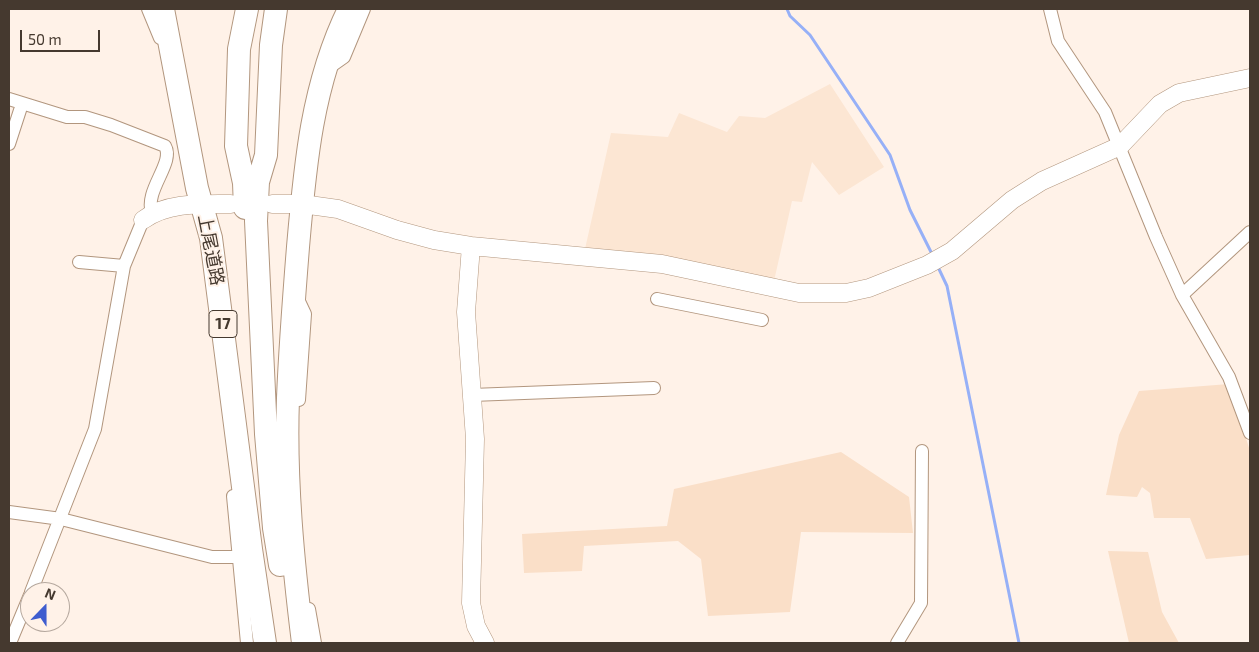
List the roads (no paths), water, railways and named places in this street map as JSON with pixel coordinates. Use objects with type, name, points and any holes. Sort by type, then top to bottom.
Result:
[{"type":"highway","name":"上尾道路","points":[[163,9],[175,64],[184,126],[211,238],[265,643]]},
{"type":"highway","points":[[303,643],[292,543],[288,445],[288,398],[295,293],[310,132],[320,84],[333,44],[349,9]]},
{"type":"highway","points":[[247,10],[239,48],[236,146],[244,183],[250,349],[266,538],[271,643]]},
{"type":"highway","points":[[277,10],[271,45],[266,155],[258,182],[257,268],[264,415],[274,528],[294,643]]},
{"type":"street","points":[[148,9],[164,51],[175,64]]},
{"type":"street","points":[[325,70],[344,56],[364,9]]},
{"type":"street","points":[[1050,9],[1058,41],[1105,112],[1182,295],[1229,377],[1250,433]]},
{"type":"street","points":[[272,204],[302,204],[338,210],[397,230],[434,240],[471,246],[662,264],[799,293],[846,293],[869,288],[927,266],[952,251],[1012,200],[1042,181],[1120,146],[1160,104],[1179,93],[1250,78]]},
{"type":"street","points":[[9,99],[67,117],[85,117],[111,124],[165,146],[167,156],[149,198],[147,217],[124,266],[95,429],[36,582]]},
{"type":"street","points":[[9,144],[22,104]]},
{"type":"street","points":[[147,217],[170,208],[202,204],[230,204]]},
{"type":"street","points":[[1182,295],[1250,232]]},
{"type":"street","points":[[471,246],[466,321],[472,395],[475,499],[471,603],[476,626],[485,643]]},
{"type":"street","points":[[79,262],[124,266]]},
{"type":"street","points":[[295,293],[305,314],[297,440],[299,510],[307,596],[315,643]]},
{"type":"street","points":[[657,299],[762,320]]},
{"type":"street","points":[[225,342],[219,350],[217,360],[239,557],[246,643]]},
{"type":"street","points":[[472,395],[654,388]]},
{"type":"street","points":[[897,643],[921,603],[922,451]]},
{"type":"street","points":[[9,512],[61,518],[212,557],[239,557]]},
{"type":"street","points":[[10,643],[20,620]]},
{"type":"waterway","points":[[787,9],[790,16],[810,35],[890,155],[910,210],[933,256]]},
{"type":"waterway","points":[[938,267],[947,286],[1019,643]]}]
